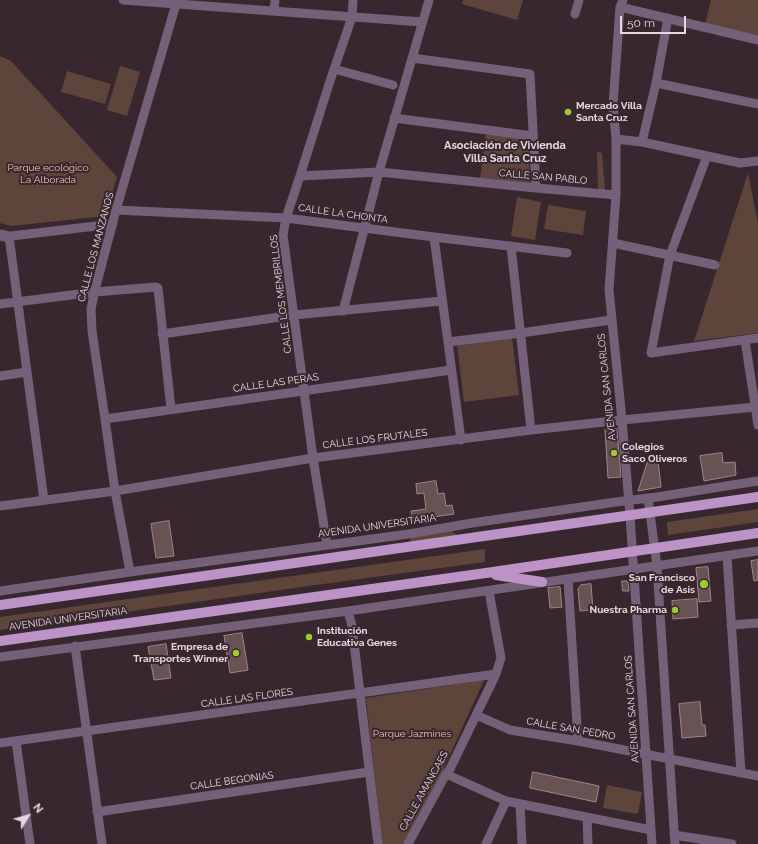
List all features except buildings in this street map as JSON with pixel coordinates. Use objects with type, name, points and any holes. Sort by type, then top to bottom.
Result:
[{"type":"main road","points":[[0,605],[758,497]]},
{"type":"main road","name":"AVENIDA UNIVERSITARIA","points":[[0,641],[486,573],[758,533]]},
{"type":"main road","points":[[486,573],[542,582]]},
{"type":"street","points":[[123,0],[153,1],[176,4],[210,3],[274,11],[422,22]]},
{"type":"street","points":[[274,11],[275,0]]},
{"type":"street","name":"CALLE LOS MEMBRILLOS","points":[[328,545],[313,458],[283,235],[286,218],[352,17],[353,0]]},
{"type":"street","points":[[343,311],[379,172],[429,0]]},
{"type":"street","points":[[575,14],[579,0]]},
{"type":"street","name":"CALLE LOS MANZANOS","points":[[130,572],[115,491],[92,331],[91,309],[116,210],[176,4]]},
{"type":"street","points":[[622,4],[668,18],[758,40]]},
{"type":"street","name":"AVENIDA SAN CARLOS","points":[[622,4],[613,105],[616,140],[616,195],[608,290],[616,356],[629,500],[652,844]]},
{"type":"street","points":[[642,142],[656,83],[668,18]]},
{"type":"street","points":[[412,58],[530,74],[536,188]]},
{"type":"street","points":[[334,68],[393,85]]},
{"type":"street","points":[[656,83],[758,104]]},
{"type":"street","points":[[394,118],[533,136]]},
{"type":"street","points":[[616,140],[642,142],[740,163],[758,161]]},
{"type":"street","points":[[707,156],[670,255],[651,353],[758,338]]},
{"type":"street","name":"CALLE SAN PABLO","points":[[300,176],[379,172],[616,195]]},
{"type":"street","name":"CALLE LA CHONTA","points":[[116,210],[286,218],[434,238],[567,253]]},
{"type":"street","points":[[44,500],[17,302],[3,236],[113,224]]},
{"type":"street","points":[[434,238],[461,440]]},
{"type":"street","points":[[613,243],[715,265]]},
{"type":"street","points":[[511,246],[531,430]]},
{"type":"street","points":[[0,304],[95,292],[158,288],[171,409]]},
{"type":"street","points":[[162,334],[294,315],[442,301]]},
{"type":"street","points":[[448,342],[611,320]]},
{"type":"street","points":[[745,340],[758,425]]},
{"type":"street","name":"CALLE LAS PERAS","points":[[105,419],[451,370]]},
{"type":"street","points":[[0,376],[27,372]]},
{"type":"street","name":"CALLE LOS FRUTALES","points":[[0,506],[115,491],[313,458],[531,430],[755,407]]},
{"type":"street","name":"AVENIDA UNIVERSITARIA","points":[[0,591],[328,545],[758,481]]},
{"type":"street","points":[[648,498],[657,566],[675,839],[732,844]]},
{"type":"street","points":[[0,657],[348,611],[758,551]]},
{"type":"street","points":[[727,556],[741,773]]},
{"type":"street","points":[[568,579],[578,741]]},
{"type":"street","name":"CALLE AMANCAES","points":[[408,844],[450,768],[496,674],[501,658],[489,591]]},
{"type":"street","points":[[348,611],[352,626],[378,844]]},
{"type":"street","points":[[731,625],[758,623]]},
{"type":"street","points":[[75,646],[102,844]]},
{"type":"street","name":"CALLE LAS FLORES","points":[[0,744],[496,674]]},
{"type":"street","name":"CALLE SAN PEDRO","points":[[476,716],[510,730],[578,741],[758,776]]},
{"type":"street","points":[[16,741],[30,844]]},
{"type":"street","name":"CALLE BEGONIAS","points":[[97,812],[369,772]]},
{"type":"street","points":[[446,774],[506,801],[651,830]]},
{"type":"street","points":[[486,844],[506,801]]},
{"type":"street","points":[[520,804],[522,844]]},
{"type":"street","points":[[587,817],[588,844]]},
{"type":"green space","points":[[463,0],[523,0],[517,20],[462,4]]},
{"type":"green space","points":[[711,0],[758,0],[758,35],[705,25]]},
{"type":"green space","name":"Parque ecológico La Alborada","points":[[0,56],[11,61],[117,177],[105,216],[11,226],[0,223]]},
{"type":"green space","points":[[120,66],[140,72],[127,116],[107,110]]},
{"type":"green space","points":[[67,71],[111,84],[105,104],[61,92]]},
{"type":"green space","points":[[486,133],[528,138],[530,183],[480,178]]},
{"type":"green space","points":[[597,152],[602,153],[605,190],[598,190]]},
{"type":"green space","points":[[748,173],[758,223],[758,333],[694,341]]},
{"type":"green space","points":[[517,197],[541,202],[535,240],[511,236]]},
{"type":"green space","points":[[548,205],[586,211],[583,235],[544,229]]},
{"type":"green space","points":[[512,337],[519,395],[464,402],[457,344]]},
{"type":"green space","points":[[758,509],[758,522],[668,535],[667,522]]},
{"type":"green space","points":[[450,529],[459,537],[407,545],[413,535]]},
{"type":"green space","points":[[485,549],[485,562],[0,630],[0,617]]},
{"type":"green space","name":"Parque Jazmines","points":[[484,680],[442,772],[403,844],[382,844],[366,698]]},
{"type":"green space","points":[[607,785],[642,792],[638,814],[603,808]]},
{"type":"place","name":"Mercado Villa Santa Cruz","points":[[568,112]]},
{"type":"place","name":"Colegios Saco Oliveros","points":[[614,453]]},
{"type":"place","name":"San Francisco de Asis","points":[[704,584]]},
{"type":"place","name":"Nuestra Pharma","points":[[675,610]]},
{"type":"place","name":"Institución Educativa Genes","points":[[309,637]]},
{"type":"place","name":"Empresa de Transportes Winner","points":[[236,653]]},
{"type":"district","name":"Asociación de Vivienda Villa Santa Cruz","points":[[505,152]]}]
